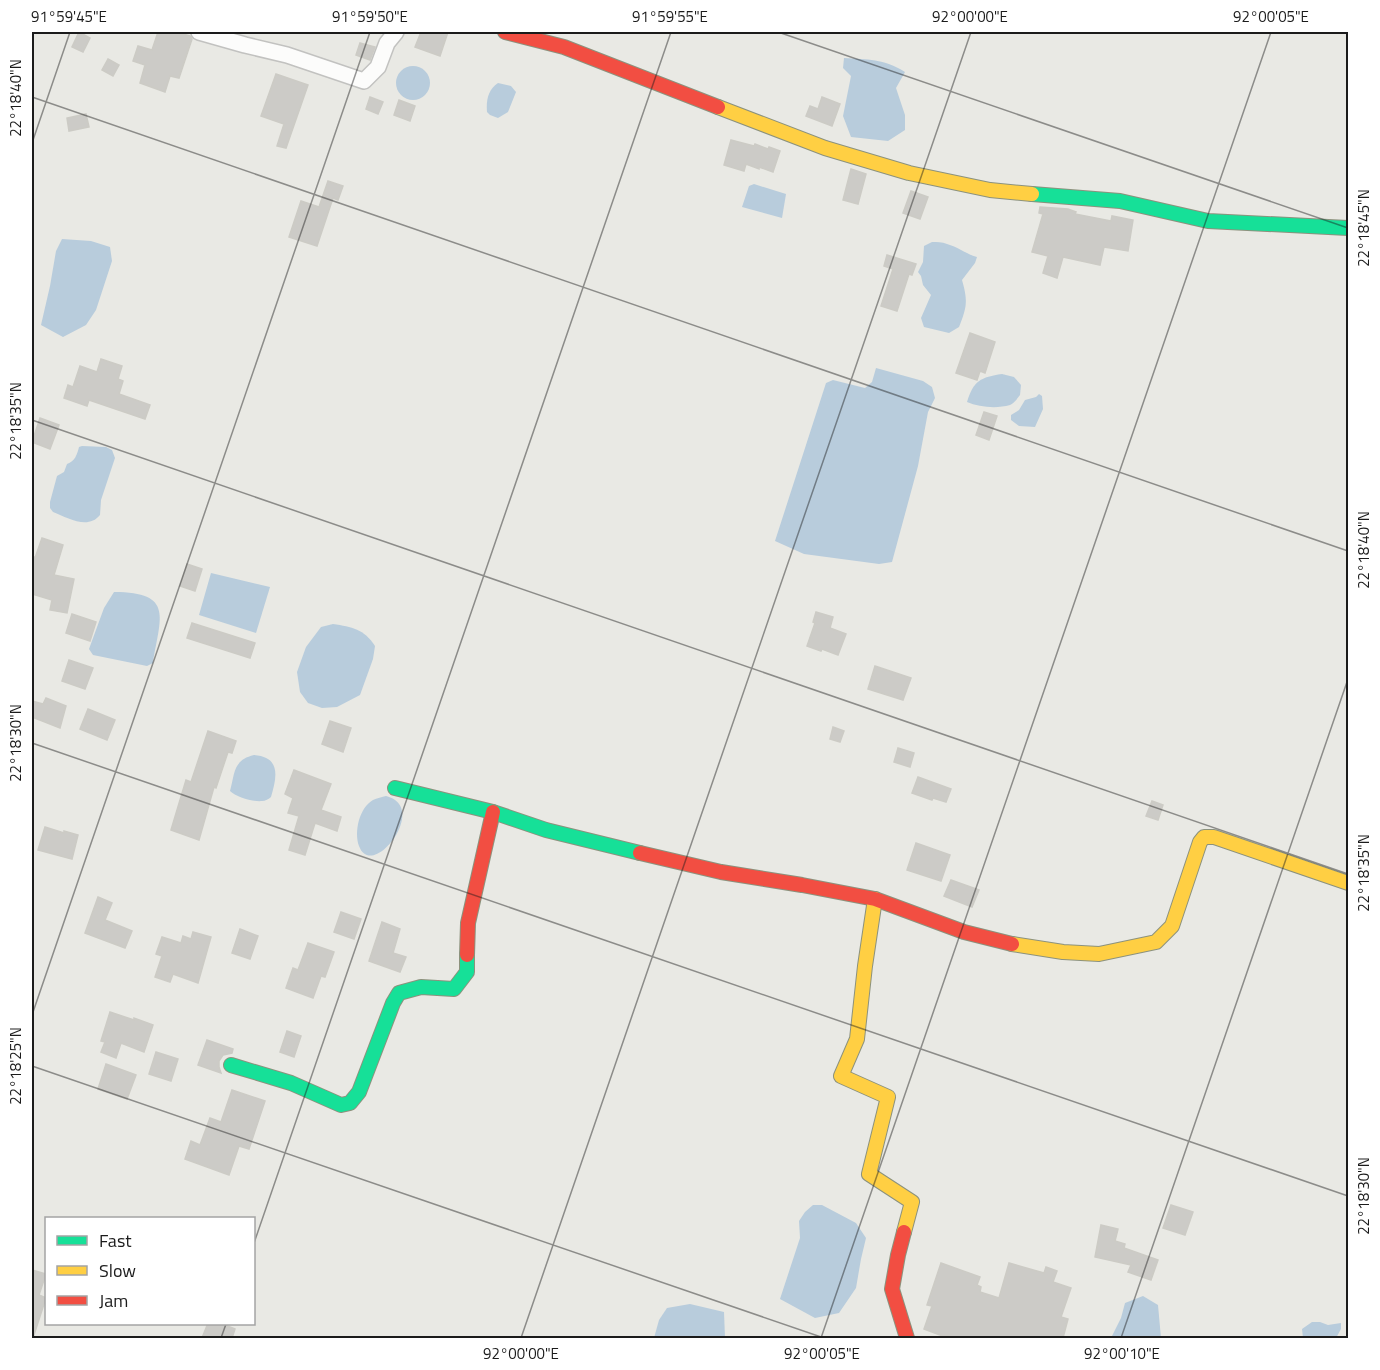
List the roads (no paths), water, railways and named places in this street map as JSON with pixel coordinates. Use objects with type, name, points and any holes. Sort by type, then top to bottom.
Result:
[{"type":"street","points":[[199,32],[287,56],[364,81],[378,67],[387,42],[396,32]]},
{"type":"street","points":[[505,32],[564,47],[825,148],[909,173],[990,190],[1120,201],[1208,221],[1348,228]]},
{"type":"street","points":[[394,788],[493,812],[546,830],[721,872],[875,899],[964,932],[1014,944],[1063,952],[1099,954],[1156,942],[1172,926],[1200,842],[1204,837],[1214,837],[1348,883]]},
{"type":"street","points":[[231,1065],[291,1083],[341,1106],[350,1104],[359,1092],[399,993],[421,987],[454,989],[467,972],[468,923],[493,812]]},
{"type":"street","points":[[875,899],[857,1039],[841,1076],[888,1096],[868,1174],[912,1202],[897,1255],[892,1289],[907,1338]]},
{"type":"water","points":[[844,58],[882,62],[905,72],[896,88],[905,115],[905,130],[888,141],[851,137],[843,116],[851,76],[843,68]]},
{"type":"water","points":[[413,66],[425,71],[430,83],[425,95],[413,100],[401,95],[396,83],[401,71]]},
{"type":"water","points":[[498,83],[511,86],[516,92],[508,112],[498,118],[487,112],[487,99]]},
{"type":"water","points":[[754,184],[786,194],[782,218],[742,207],[749,186]]},
{"type":"water","points":[[62,239],[91,241],[110,247],[112,261],[96,310],[86,325],[63,337],[41,325],[56,251]]},
{"type":"water","points":[[932,242],[951,245],[977,257],[962,280],[966,299],[962,320],[959,327],[949,333],[924,327],[921,318],[931,295],[923,285],[918,272],[923,262],[924,246]]},
{"type":"water","points":[[876,368],[923,381],[932,387],[935,398],[928,412],[918,466],[892,562],[879,564],[804,554],[775,541],[826,383],[833,380],[865,388],[872,382]]},
{"type":"water","points":[[1002,374],[1014,377],[1021,385],[1020,395],[1013,403],[993,407],[967,402],[972,389],[979,381]]},
{"type":"water","points":[[1039,394],[1042,396],[1043,409],[1035,427],[1019,426],[1011,420],[1011,415],[1019,410],[1025,400]]},
{"type":"water","points":[[79,447],[106,447],[112,450],[115,458],[101,500],[100,515],[90,522],[65,517],[53,512],[50,508],[57,476],[64,472],[67,464],[74,459]]},
{"type":"water","points":[[211,573],[270,587],[256,633],[199,615]]},
{"type":"water","points":[[114,592],[133,593],[147,597],[155,603],[159,611],[160,621],[153,663],[147,666],[93,655],[89,649],[104,608]]},
{"type":"water","points":[[333,624],[357,630],[371,640],[375,646],[373,659],[360,695],[337,707],[322,708],[308,703],[300,692],[297,672],[306,647],[321,627]]},
{"type":"water","points":[[254,755],[269,760],[275,769],[275,782],[271,797],[264,801],[245,799],[230,791],[238,764]]},
{"type":"water","points":[[386,796],[394,799],[401,808],[402,819],[398,831],[383,851],[373,855],[365,854],[359,846],[357,834],[361,814],[373,800]]},
{"type":"water","points":[[813,1205],[822,1205],[856,1223],[866,1238],[856,1288],[839,1313],[815,1318],[780,1299],[800,1238],[799,1221]]},
{"type":"water","points":[[1143,1296],[1158,1305],[1161,1338],[1111,1338],[1121,1318],[1125,1303]]},
{"type":"water","points":[[690,1304],[724,1312],[725,1338],[654,1338],[659,1320],[667,1308]]},
{"type":"water","points":[[1312,1322],[1328,1325],[1341,1323],[1341,1329],[1336,1338],[1303,1338],[1302,1329]]}]
